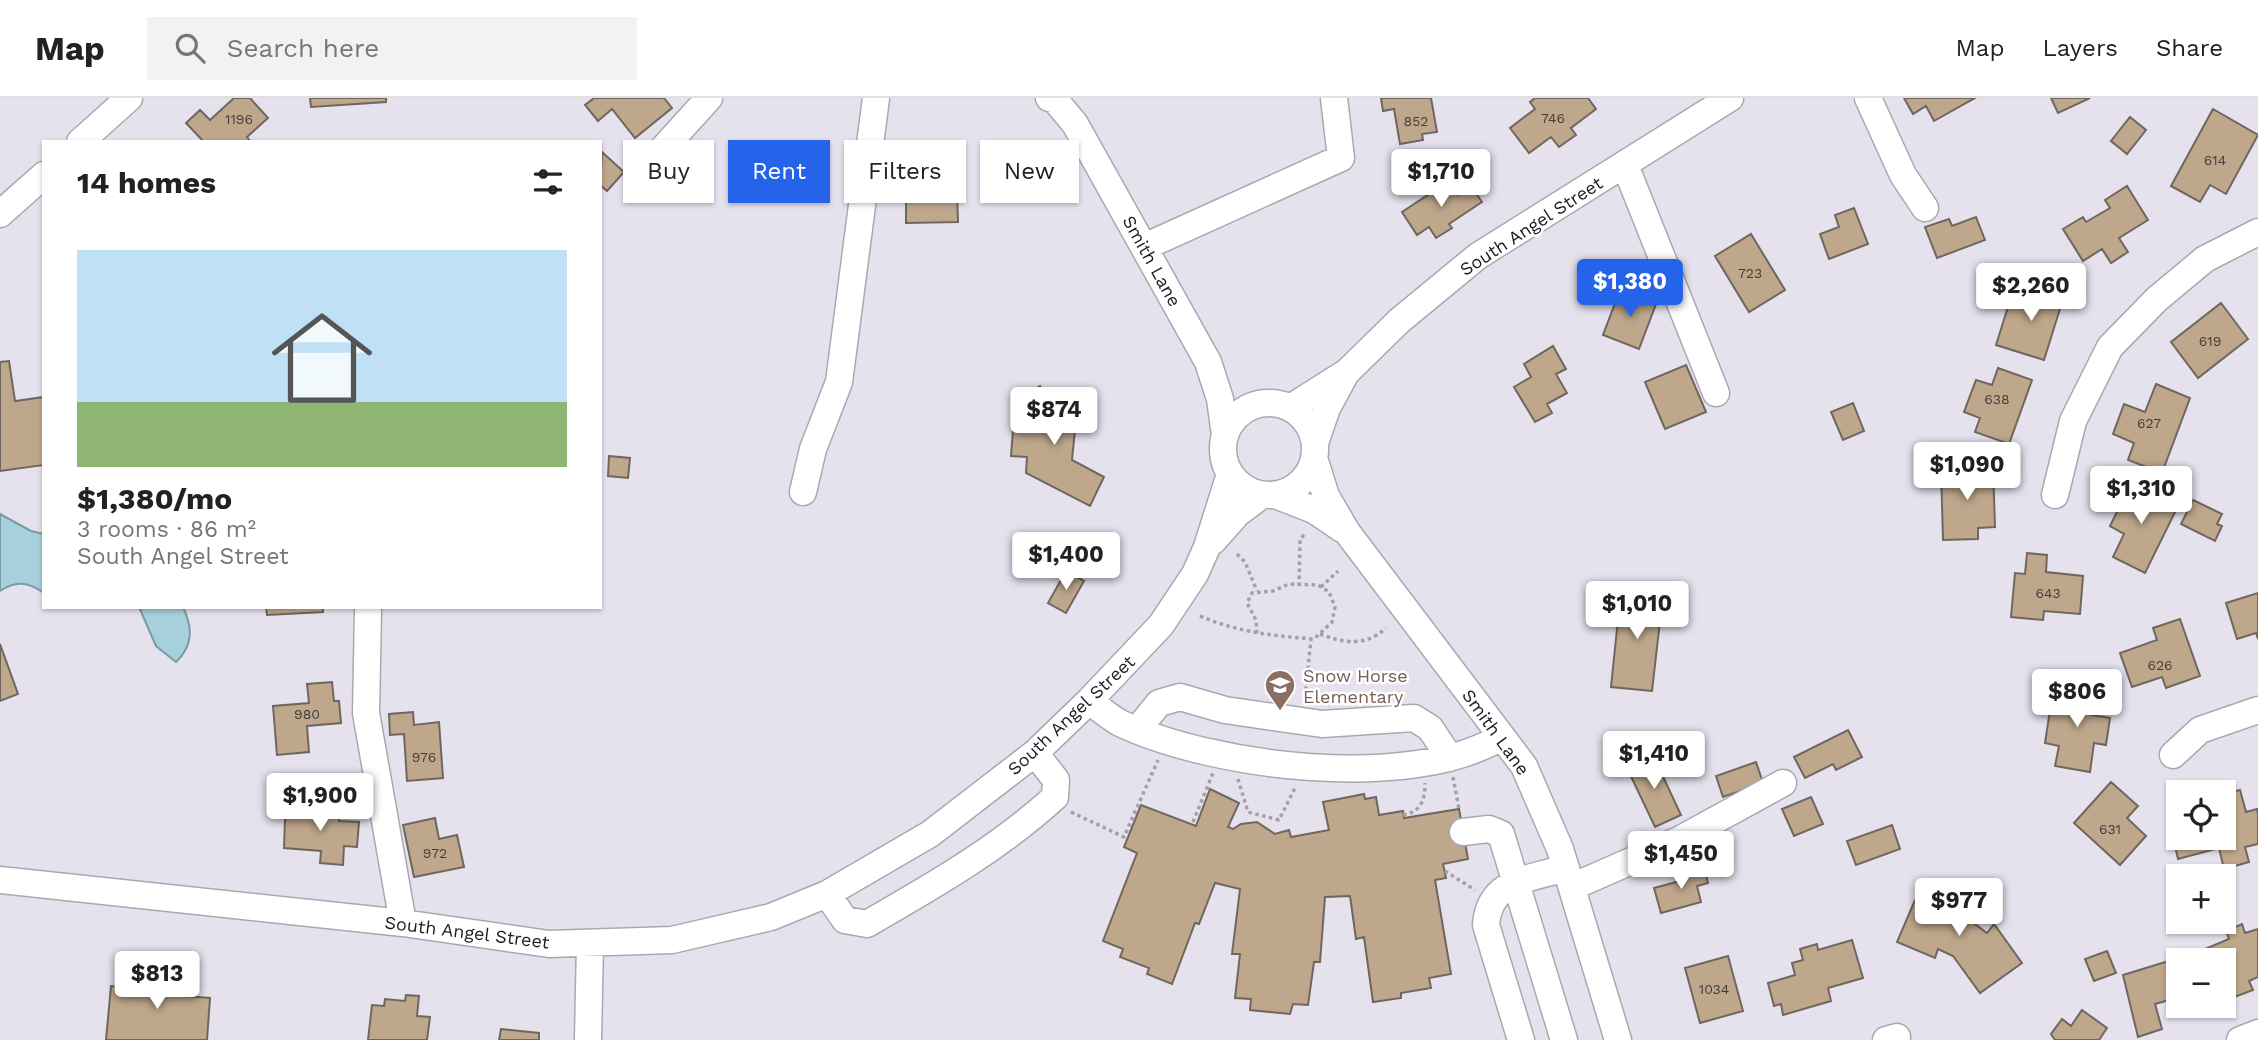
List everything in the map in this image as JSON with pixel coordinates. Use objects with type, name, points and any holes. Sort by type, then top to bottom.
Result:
[{"type":"street","points":[[82,140],[129,98]]},
{"type":"street","points":[[671,140],[709,98]]},
{"type":"street","points":[[803,492],[813,449],[839,382],[876,98]]},
{"type":"street","name":"Smith Lane","points":[[1049,98],[1055,100],[1075,124],[1208,362],[1220,399],[1224,435]]},
{"type":"street","points":[[1144,247],[1341,158],[1334,98]]},
{"type":"street","name":"South Angel Street","points":[[1314,451],[1327,408],[1347,372],[1399,321],[1478,256],[1730,98]]},
{"type":"street","points":[[1868,98],[1903,175],[1925,208]]},
{"type":"street","points":[[1625,165],[1716,393]]},
{"type":"street","points":[[0,214],[42,177]]},
{"type":"street","points":[[2055,495],[2073,421],[2110,347],[2157,299],[2205,259],[2258,232]]},
{"type":"street","name":"Smith Lane","points":[[1208,362],[1240,391],[1277,406]]},
{"type":"street","name":"South Angel Street","points":[[1277,406],[1347,372]]},
{"type":"street","points":[[1277,406],[1306,422],[1314,451],[1309,473],[1299,484],[1269,495],[1250,492],[1230,474],[1224,462],[1224,435],[1240,413],[1277,406]]},
{"type":"street","name":"Smith Lane","points":[[1314,451],[1326,496],[1347,532],[1524,766],[1569,878],[1618,1040]]},
{"type":"street","name":"South Angel Street","points":[[0,880],[402,923],[549,944],[672,940],[771,917],[827,894],[930,834],[1035,753],[1089,701],[1161,625],[1195,574],[1207,547],[1230,474]]},
{"type":"street","name":"Smith Lane","points":[[1269,495],[1314,510],[1347,532]]},
{"type":"street","name":"South Angel Street","points":[[1207,547],[1237,514],[1269,495]]},
{"type":"street","points":[[368,610],[366,713],[402,923]]},
{"type":"street","points":[[1137,730],[1159,703],[1180,697],[1225,710],[1322,724],[1414,718],[1430,728],[1451,765]]},
{"type":"street","points":[[1089,701],[1117,722],[1137,730],[1223,757],[1288,766],[1347,769],[1451,765],[1501,737]]},
{"type":"street","points":[[2173,755],[2200,730],[2258,709]]},
{"type":"street","points":[[827,894],[845,920],[867,924],[962,869],[1031,819],[1055,797],[1056,780],[1035,753]]},
{"type":"street","points":[[1521,1040],[1486,925],[1487,906],[1503,887],[1569,878],[1679,841],[1783,783]]},
{"type":"street","points":[[1461,820],[1501,834],[1564,1040]]},
{"type":"street","points":[[588,1040],[590,943]]},
{"type":"street","points":[[2240,1040],[2258,1033]]},
{"type":"path","points":[[1299,586],[1300,540],[1306,532]]},
{"type":"path","points":[[1237,554],[1245,562],[1257,591]]},
{"type":"path","points":[[1321,587],[1338,571]]},
{"type":"path","points":[[1200,616],[1224,626],[1257,634],[1311,639],[1332,622],[1335,607],[1329,592],[1321,587],[1289,584],[1273,591],[1252,593],[1247,603],[1256,620],[1257,634]]},
{"type":"path","points":[[1320,634],[1340,642],[1359,642],[1376,638],[1386,628]]},
{"type":"path","points":[[1305,697],[1311,639]]},
{"type":"path","points":[[1066,810],[1125,837],[1161,753]]},
{"type":"path","points":[[1451,765],[1461,820]]},
{"type":"path","points":[[1193,822],[1214,771]]},
{"type":"path","points":[[1237,776],[1248,812],[1279,820],[1299,781]]},
{"type":"path","points":[[1404,815],[1414,813],[1422,804],[1425,777]]},
{"type":"path","points":[[1445,871],[1476,892]]},
{"type":"water","points":[[0,514],[31,531],[42,534],[42,592],[22,584],[11,585],[0,591]]},
{"type":"water","points":[[140,609],[184,609],[189,622],[190,636],[182,656],[176,662],[156,646]]},
{"type":"building","points":[[234,98],[250,98],[268,118],[247,137],[249,140],[202,140],[186,123],[200,110],[210,120]]},
{"type":"building","points":[[310,98],[386,98],[386,102],[311,107]]},
{"type":"building","points":[[594,98],[664,98],[672,108],[635,138],[612,109],[598,121],[585,105]]},
{"type":"building","points":[[1381,98],[1431,98],[1437,132],[1422,134],[1423,140],[1400,144],[1394,109],[1383,111]]},
{"type":"building","points":[[1535,98],[1588,98],[1596,109],[1571,128],[1576,135],[1559,147],[1551,137],[1529,153],[1510,128],[1535,109],[1530,102]]},
{"type":"building","points":[[1904,98],[1975,98],[1934,121],[1926,106],[1913,114]]},
{"type":"building","points":[[2051,98],[2090,98],[2058,113]]},
{"type":"building","points":[[2213,109],[2258,135],[2226,194],[2210,185],[2200,202],[2171,186]]},
{"type":"building","points":[[2130,117],[2146,130],[2127,154],[2111,141]]},
{"type":"building","points":[[602,152],[623,171],[607,191],[602,187]]},
{"type":"building","points":[[1449,181],[1458,195],[1471,186],[1482,202],[1449,224],[1452,228],[1436,238],[1429,227],[1417,235],[1402,212]]},
{"type":"building","points":[[2127,186],[2148,220],[2119,238],[2128,252],[2111,263],[2102,249],[2083,261],[2063,229],[2083,217],[2086,222],[2110,208],[2105,200]]},
{"type":"building","points":[[906,203],[957,203],[958,222],[906,223]]},
{"type":"building","points":[[1854,208],[1868,244],[1829,259],[1820,234],[1839,227],[1835,215]]},
{"type":"building","points":[[1976,217],[1985,240],[1937,258],[1925,227],[1949,219],[1952,226]]},
{"type":"building","points":[[1751,234],[1785,290],[1749,312],[1715,256]]},
{"type":"building","points":[[2032,286],[2064,296],[2044,360],[1996,345],[2012,294],[2028,298]]},
{"type":"building","points":[[1620,290],[1656,304],[1639,349],[1603,335]]},
{"type":"building","points":[[2221,303],[2248,339],[2198,378],[2171,342]]},
{"type":"building","points":[[1553,346],[1566,369],[1556,374],[1567,393],[1547,404],[1552,413],[1535,422],[1514,387],[1531,377],[1524,364]]},
{"type":"building","points":[[9,361],[15,401],[42,397],[42,465],[0,471],[0,362]]},
{"type":"building","points":[[1686,365],[1706,412],[1665,429],[1645,382]]},
{"type":"building","points":[[1998,368],[2032,380],[2009,444],[1975,432],[1980,418],[1964,412],[1976,380],[1992,385]]},
{"type":"building","points":[[2156,384],[2190,398],[2162,473],[2128,460],[2134,443],[2113,434],[2124,404],[2145,412]]},
{"type":"building","points":[[1040,386],[1046,397],[1078,400],[1072,460],[1104,477],[1090,506],[1026,473],[1027,457],[1011,456],[1013,430],[1025,431],[1027,393]]},
{"type":"building","points":[[1853,403],[1864,431],[1843,440],[1831,412]]},
{"type":"building","points":[[609,456],[630,458],[628,478],[608,476]]},
{"type":"building","points":[[1993,467],[1995,527],[1978,528],[1978,539],[1943,540],[1941,469]]},
{"type":"building","points":[[2131,483],[2178,506],[2145,573],[2113,557],[2124,534],[2110,526]]},
{"type":"building","points":[[2193,500],[2222,514],[2217,524],[2222,526],[2215,541],[2181,524]]},
{"type":"building","points":[[2027,553],[2047,555],[2046,572],[2083,576],[2080,614],[2044,611],[2043,620],[2011,617],[2015,573],[2025,574]]},
{"type":"building","points":[[1066,571],[1084,581],[1066,613],[1048,603]]},
{"type":"building","points":[[1621,590],[1663,595],[1652,691],[1611,687]]},
{"type":"building","points":[[2258,593],[2258,639],[2256,633],[2237,639],[2226,603]]},
{"type":"building","points":[[266,609],[323,609],[323,612],[267,615]]},
{"type":"building","points":[[2180,619],[2200,676],[2166,688],[2162,677],[2132,687],[2120,653],[2157,640],[2153,628]]},
{"type":"building","points":[[0,644],[18,694],[0,701]]},
{"type":"building","points":[[332,682],[334,701],[339,701],[341,723],[307,726],[309,752],[277,755],[273,706],[309,703],[307,684]]},
{"type":"building","points":[[2067,684],[2096,689],[2092,715],[2110,718],[2106,745],[2094,743],[2090,772],[2055,766],[2059,746],[2045,743],[2050,710],[2062,712]]},
{"type":"building","points":[[413,712],[414,725],[439,722],[443,778],[407,781],[404,734],[390,735],[389,714]]},
{"type":"building","points":[[1848,730],[1862,757],[1836,770],[1833,764],[1805,778],[1794,757]]},
{"type":"building","points":[[1653,755],[1681,815],[1655,827],[1627,768]]},
{"type":"building","points":[[1756,762],[1763,783],[1723,797],[1716,776]]},
{"type":"building","points":[[2111,782],[2138,806],[2127,818],[2146,836],[2120,865],[2074,823]]},
{"type":"building","points":[[1210,789],[1239,803],[1228,827],[1233,829],[1241,824],[1257,822],[1275,834],[1289,830],[1291,837],[1329,830],[1323,802],[1364,794],[1365,799],[1376,797],[1379,815],[1403,811],[1404,818],[1459,809],[1468,859],[1443,864],[1446,878],[1435,880],[1451,974],[1429,978],[1431,988],[1401,993],[1401,998],[1373,1002],[1364,937],[1356,939],[1350,896],[1325,897],[1320,962],[1314,962],[1308,1005],[1293,1004],[1290,1014],[1250,1010],[1251,999],[1235,998],[1240,954],[1232,954],[1240,889],[1215,883],[1199,924],[1195,923],[1172,984],[1147,974],[1149,968],[1120,957],[1123,949],[1103,941],[1137,853],[1124,847],[1141,805],[1196,826]]},
{"type":"building","points":[[2240,790],[2246,812],[2257,809],[2258,844],[2245,847],[2249,862],[2236,866],[2223,864],[2219,850],[2236,850],[2236,791]]},
{"type":"building","points":[[1811,797],[1823,824],[1794,836],[1782,809]]},
{"type":"building","points":[[300,798],[313,799],[312,811],[340,810],[339,821],[359,822],[357,847],[344,846],[343,865],[320,863],[321,851],[284,848],[285,818],[299,816]]},
{"type":"building","points":[[435,818],[439,839],[457,835],[464,867],[414,877],[403,825]]},
{"type":"building","points":[[1892,825],[1900,849],[1856,865],[1847,841]]},
{"type":"building","points":[[2176,850],[2212,850],[2178,859]]},
{"type":"building","points":[[1704,867],[1708,883],[1697,886],[1701,902],[1661,913],[1654,888],[1680,881],[1678,875]]},
{"type":"building","points":[[1947,886],[1980,900],[1971,921],[1987,933],[1994,924],[2022,963],[1980,993],[1953,956],[1938,949],[1935,958],[1897,942],[1915,900],[1931,907],[1935,896],[1941,899]]},
{"type":"building","points":[[2242,924],[2245,933],[2258,929],[2258,977],[2249,981],[2253,990],[2236,996],[2236,948],[2207,948],[2229,939],[2227,934],[2236,934],[2236,927]]},
{"type":"building","points":[[1852,940],[1863,978],[1828,988],[1831,1001],[1783,1015],[1781,1004],[1774,1006],[1768,983],[1795,975],[1792,963],[1803,960],[1800,949],[1817,944],[1818,950]]},
{"type":"building","points":[[2107,951],[2116,973],[2094,981],[2085,959]]},
{"type":"building","points":[[1728,956],[1743,1011],[1700,1023],[1685,968]]},
{"type":"building","points":[[2166,962],[2166,1001],[2155,1004],[2162,1029],[2138,1037],[2123,975]]},
{"type":"building","points":[[143,972],[187,976],[185,996],[210,998],[207,1040],[106,1040],[111,986],[142,989]]},
{"type":"building","points":[[406,995],[419,996],[417,1016],[430,1017],[427,1040],[368,1040],[372,1005],[384,1006],[385,999],[405,1001]]},
{"type":"building","points":[[2082,1010],[2107,1028],[2099,1040],[2055,1040],[2051,1034],[2062,1019],[2071,1026]]},
{"type":"building","points":[[501,1029],[539,1033],[539,1040],[499,1040]]},
{"type":"place","name":"Snow Horse Elementary","points":[[1280,712]]}]
